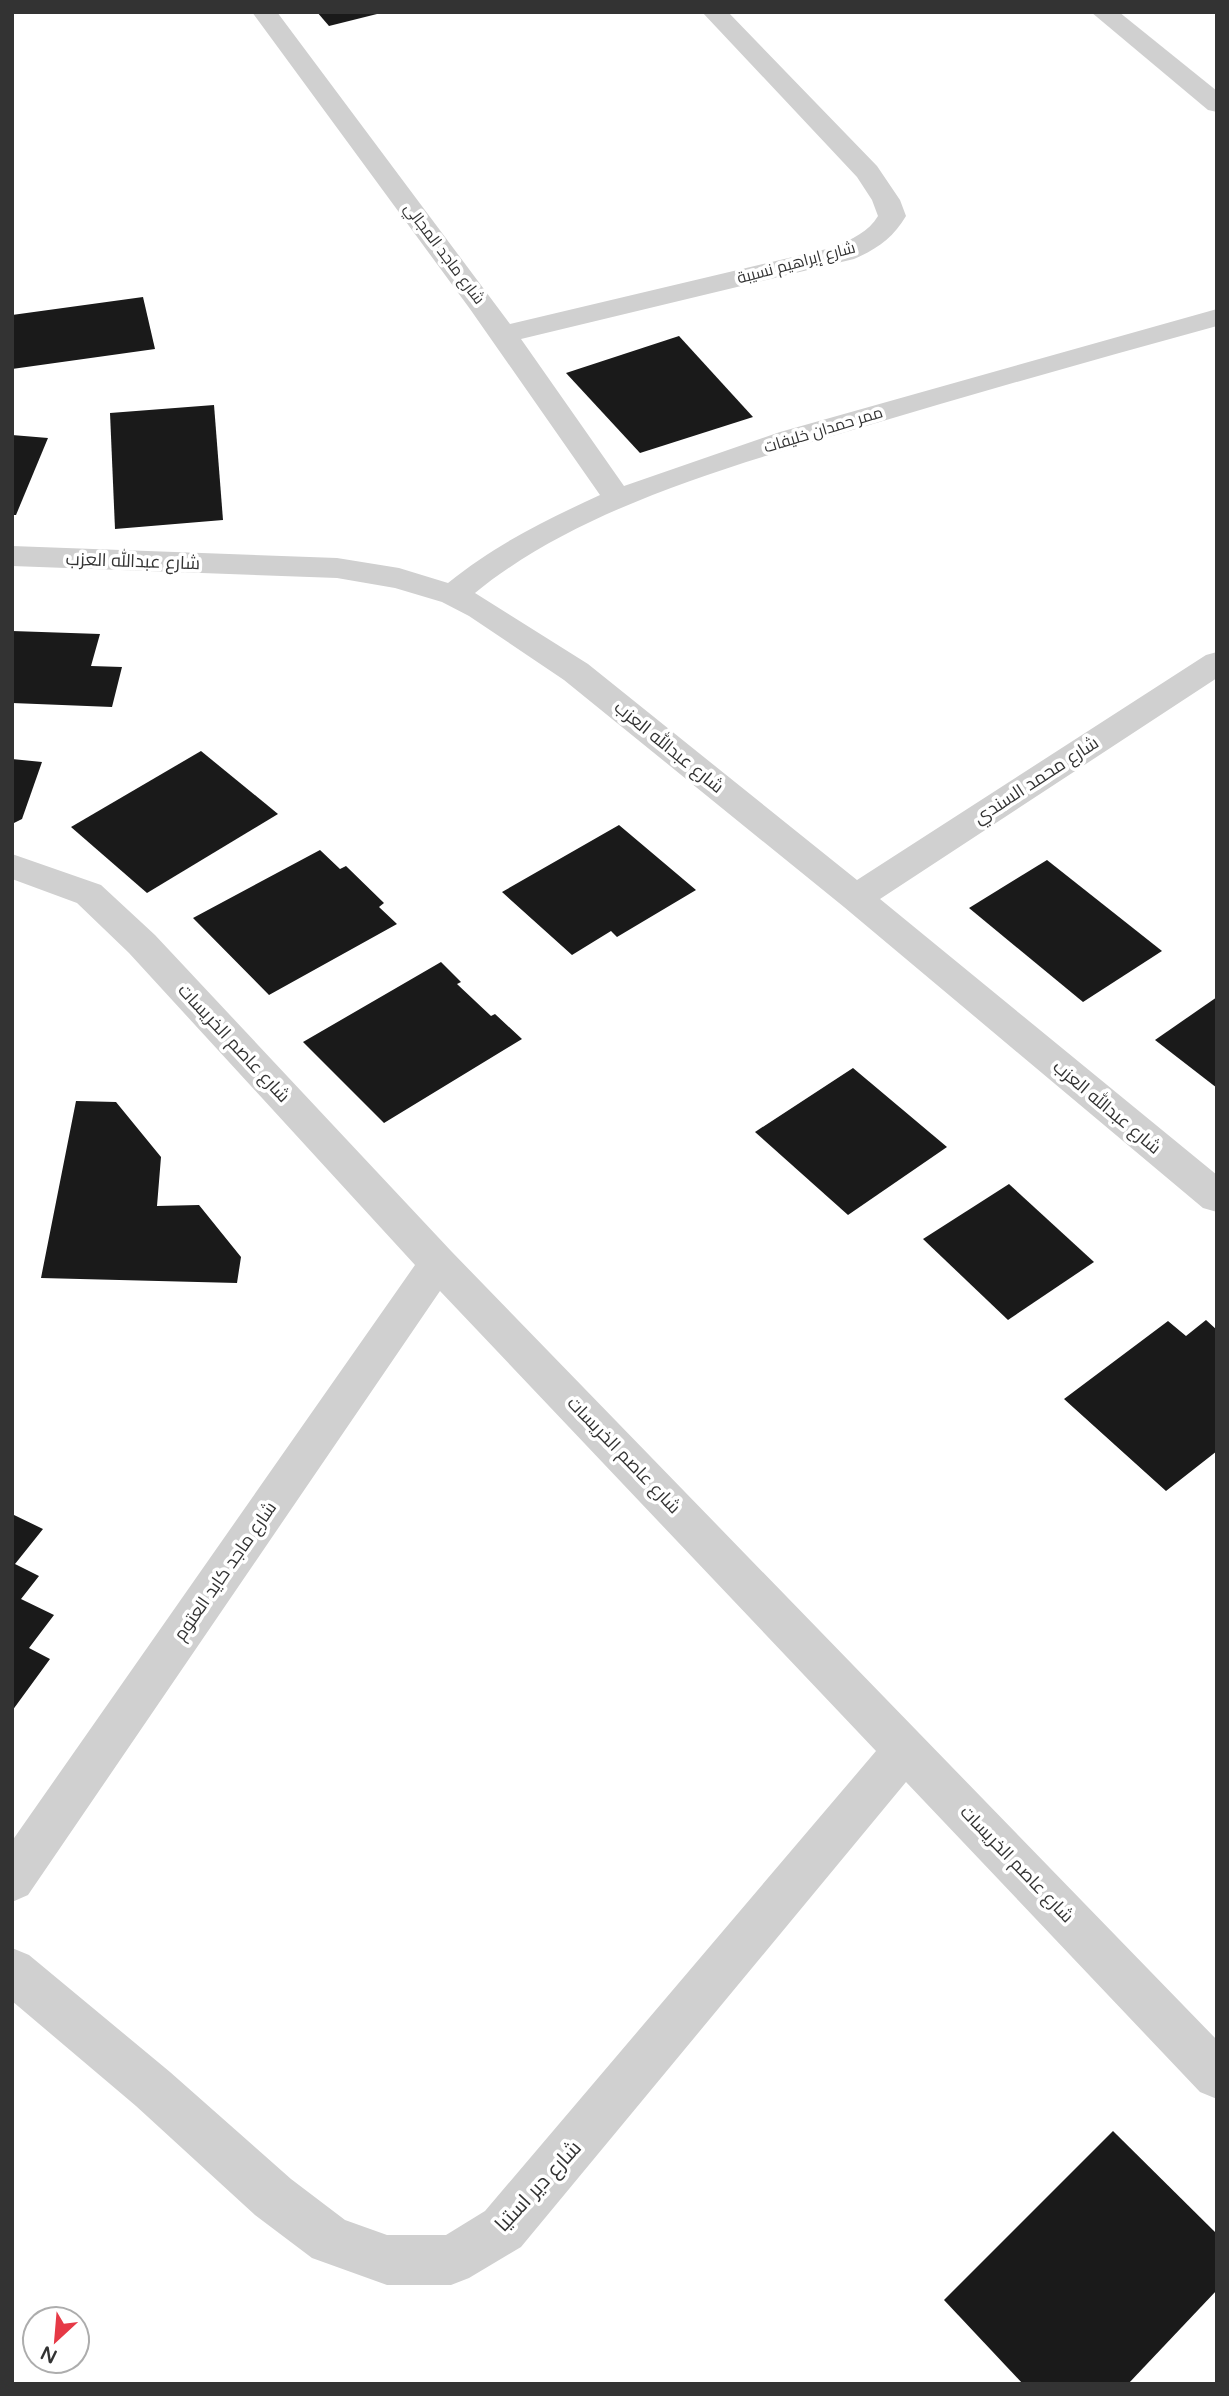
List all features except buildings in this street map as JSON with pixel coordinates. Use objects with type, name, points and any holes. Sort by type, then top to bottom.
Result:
[{"type":"street","name":"شارع ماجد المجالي","points":[[264,12],[294,58],[388,177],[505,334],[618,499]]},
{"type":"street","name":"شارع إبراهيم نسيبة","points":[[505,334],[844,253],[868,242],[886,229],[892,216],[886,200],[867,172],[808,107],[714,12]]},
{"type":"street","points":[[1103,12],[1217,104]]},
{"type":"street","name":"ممر حمدان خليفات","points":[[453,595],[491,564],[538,535],[618,499],[791,438],[1217,317]]},
{"type":"street","name":"شارع عبدالله العزب","points":[[12,556],[337,568],[398,578],[453,595],[512,628],[576,672],[856,898],[1217,1197]]},
{"type":"street","name":"شارع محمد السندي","points":[[856,898],[1217,663]]},
{"type":"street","name":"شارع عاصم الخريسات","points":[[12,866],[89,894],[142,944],[438,1263],[1217,2075]]},
{"type":"street","name":"شارع ماجد كايد العتوم","points":[[12,1880],[438,1263]]},
{"type":"street","name":"شارع دير استيا","points":[[12,1971],[153,2090],[273,2197],[330,2240],[387,2260],[450,2260],[503,2229],[906,1749]]}]
